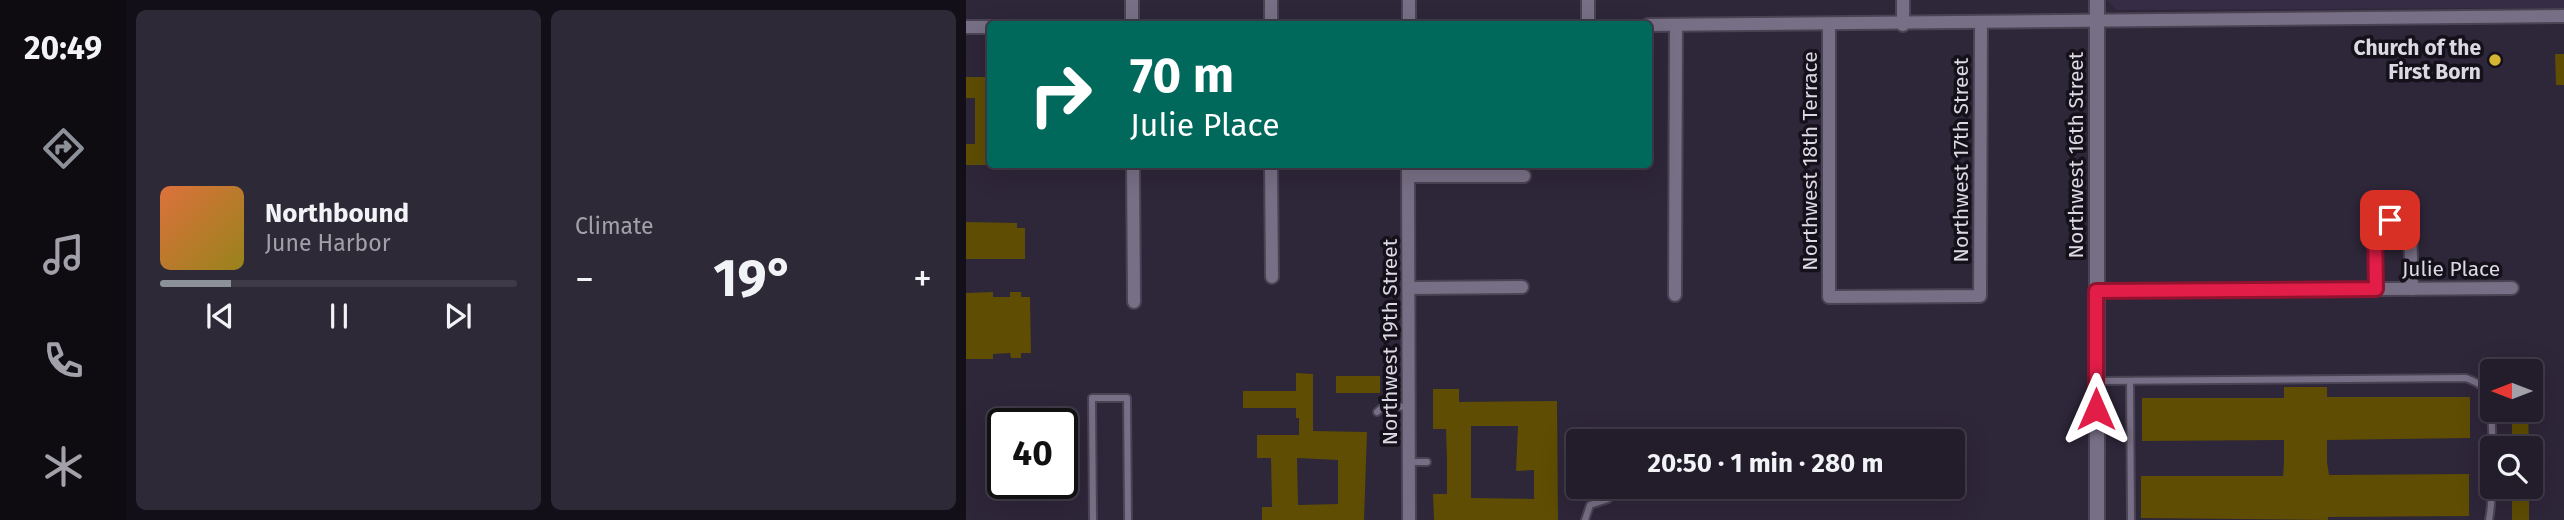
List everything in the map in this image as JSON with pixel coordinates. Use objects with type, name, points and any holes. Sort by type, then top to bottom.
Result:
[{"type":"street","points":[[1132,0],[1132,21]]},
{"type":"street","points":[[1271,0],[1271,21]]},
{"type":"street","points":[[1409,0],[1409,21]]},
{"type":"street","points":[[1588,0],[1588,21]]},
{"type":"street","points":[[1903,0],[1903,25]]},
{"type":"street","name":"Northwest 16th Street","points":[[2097,0],[2097,520]]},
{"type":"street","points":[[1652,26],[2564,16]]},
{"type":"street","name":"Northwest 17th Street","points":[[1829,297],[1980,296],[1981,23]]},
{"type":"street","points":[[1675,295],[1676,25]]},
{"type":"street","name":"Northwest 18th Terrace","points":[[1829,25],[1829,297]]},
{"type":"street","points":[[966,27],[987,27]]},
{"type":"street","points":[[1133,168],[1134,302]]},
{"type":"street","points":[[1271,168],[1272,277]]},
{"type":"street","points":[[1408,170],[1524,176]]},
{"type":"street","name":"Northwest 19th Street","points":[[1408,170],[1409,520]]},
{"type":"street","points":[[2376,289],[2375,231],[2390,220],[2404,223],[2410,230],[2412,289]]},
{"type":"street","points":[[1409,288],[1522,287]]},
{"type":"street","name":"Julie Place","points":[[2096,291],[2512,288]]},
{"type":"lane","points":[[2096,381],[2466,379],[2480,384],[2487,394],[2491,413],[2489,520]]},
{"type":"lane","points":[[2130,381],[2131,520]]},
{"type":"lane","points":[[1093,520],[1092,398],[1127,398],[1128,520]]},
{"type":"lane","points":[[1377,412],[1384,406],[1409,407]]},
{"type":"lane","points":[[1409,462],[1427,462]]},
{"type":"lane","points":[[1585,520],[1590,505],[1608,499]]},
{"type":"shaded area","points":[[2107,0],[2564,0],[2564,8],[2116,10]]},
{"type":"building","points":[[2555,54],[2564,54],[2564,85],[2556,85]]},
{"type":"building","points":[[966,77],[987,77],[986,165],[966,165],[966,144],[975,144],[975,98],[966,98]]},
{"type":"building","points":[[966,222],[1017,223],[1017,228],[1025,228],[1025,259],[966,259]]},
{"type":"building","points":[[993,292],[993,297],[1010,297],[1010,292],[1021,292],[1021,297],[1030,297],[1031,353],[1021,353],[1021,358],[1011,358],[1010,353],[993,354],[993,359],[966,359],[966,293]]},
{"type":"building","points":[[1296,373],[1313,374],[1313,431],[1367,432],[1364,520],[1262,520],[1262,507],[1272,507],[1271,458],[1257,458],[1257,435],[1299,435],[1299,418],[1296,418],[1296,408],[1243,408],[1243,391],[1296,391]],"holes":[[[1297,458],[1338,460],[1338,504],[1298,505]]]},
{"type":"building","points":[[1336,376],[1380,376],[1380,393],[1336,393]]},
{"type":"building","points":[[2284,387],[2327,387],[2327,397],[2470,397],[2470,438],[2327,440],[2329,475],[2469,474],[2469,516],[2328,517],[2328,520],[2141,518],[2141,476],[2283,476],[2284,462],[2284,440],[2142,441],[2142,398],[2284,398]]},
{"type":"building","points":[[1433,389],[1459,389],[1459,402],[1557,401],[1558,520],[1434,520],[1433,494],[1447,494],[1447,461],[1446,429],[1433,429]],"holes":[[[1471,426],[1518,426],[1516,471],[1534,470],[1534,499],[1471,498]]]},
{"type":"building","points":[[2512,422],[2528,422],[2529,436],[2512,436]]},
{"type":"building","points":[[2512,499],[2529,499],[2529,520],[2512,520]]},
{"type":"place","name":"Church of the First Born","points":[[2495,60]]},
{"type":"route","points":[[2096,409],[2096,291],[2376,289],[2375,231],[2390,220]]}]
